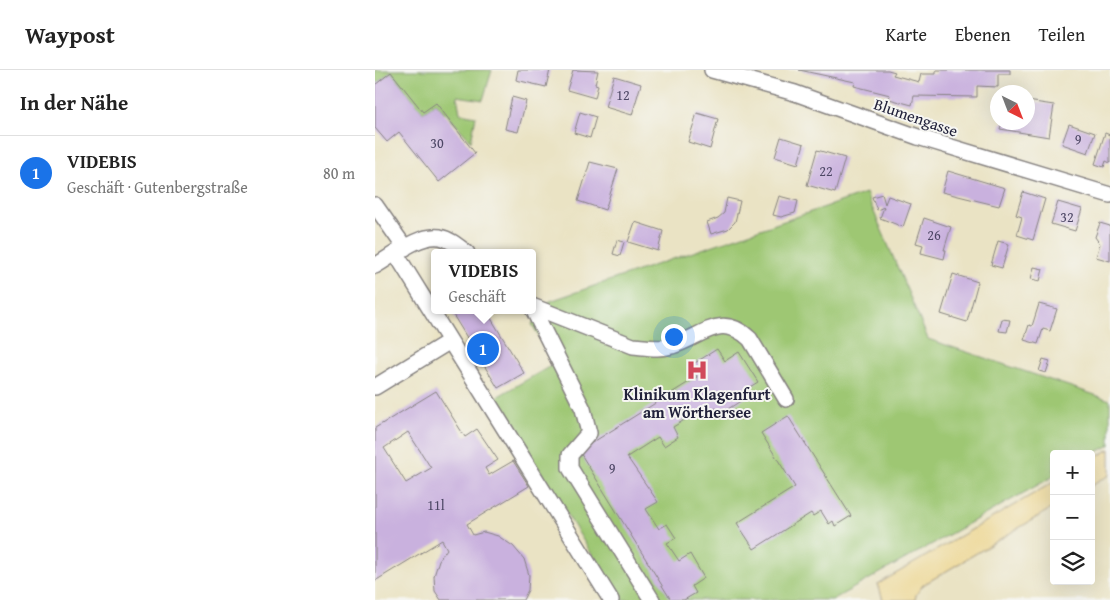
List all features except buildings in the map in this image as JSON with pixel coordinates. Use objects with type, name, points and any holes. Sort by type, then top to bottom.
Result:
[{"type":"street","name":"Blumengasse","points":[[712,70],[795,92],[919,137],[1110,196]]},
{"type":"street","points":[[375,205],[431,306]]},
{"type":"street","points":[[375,266],[429,237],[440,238],[460,249]]},
{"type":"street","points":[[536,309],[633,346],[650,348],[671,347],[717,326],[732,327],[742,332],[750,340],[786,399]]},
{"type":"street","points":[[435,314],[611,600]]},
{"type":"street","points":[[536,314],[583,409],[589,433],[570,455],[570,468],[652,600]]},
{"type":"street","points":[[375,387],[450,340]]},
{"type":"green space","points":[[375,70],[492,70],[483,100],[457,96],[460,113],[476,116],[471,141],[436,103],[423,112],[391,72],[375,85]]},
{"type":"green space","name":"Klinikum Klagenfurt am Wörthersee","points":[[866,193],[928,339],[1110,400],[1110,445],[1095,453],[1095,450],[1050,450],[1050,478],[832,600],[620,600],[495,398],[554,364],[532,324],[550,301]]},
{"type":"sand","points":[[1110,449],[1110,475],[1095,484],[1095,458]]},
{"type":"sand","points":[[1050,484],[1050,509],[923,585],[915,600],[883,600],[878,584]]},
{"type":"place","name":"VIDEBIS","points":[[483,349]]},
{"type":"place","name":"Klinikum Klagenfurt am Wörthersee","points":[[697,370]]}]
